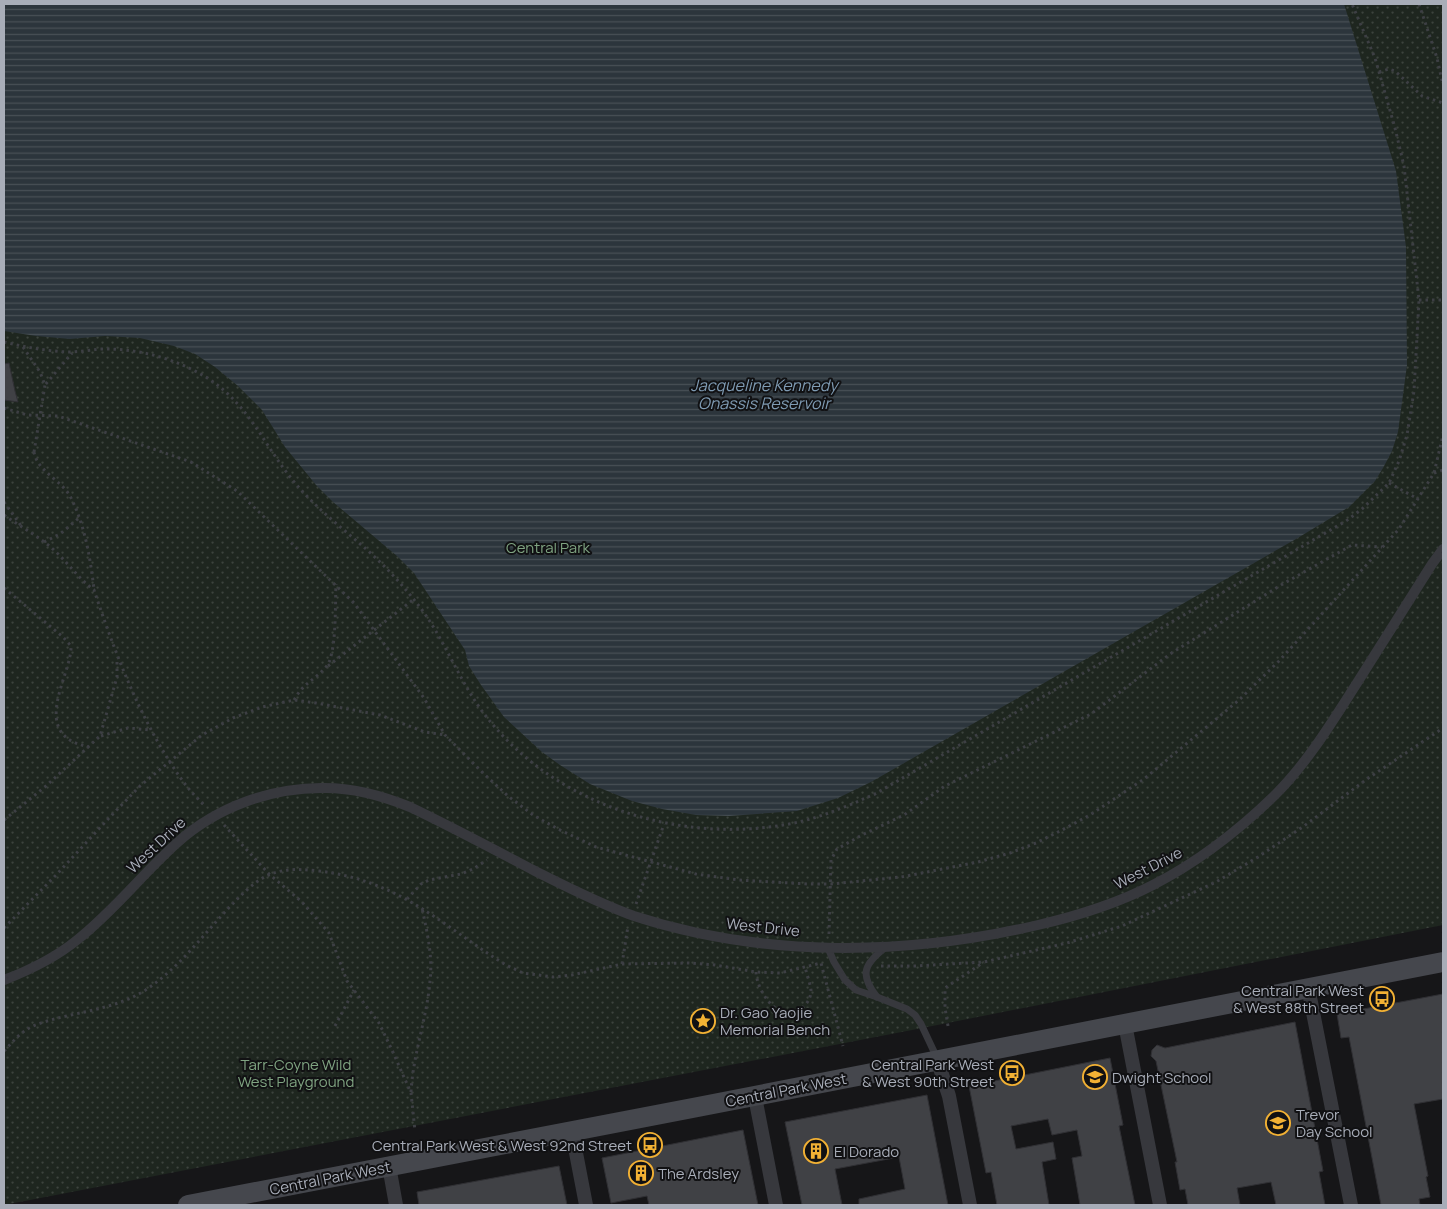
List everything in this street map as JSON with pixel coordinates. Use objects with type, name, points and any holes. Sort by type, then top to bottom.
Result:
[{"type":"main road","name":"Central Park West","points":[[200,1204],[1443,962]]},
{"type":"street","name":"West Drive","points":[[4,980],[35,967],[76,941],[104,917],[162,857],[194,828],[236,806],[270,794],[325,788],[379,796],[410,806],[591,899],[632,915],[710,936],[771,944],[828,948],[888,946],[934,943],[977,937],[1085,913],[1151,886],[1191,863],[1226,839],[1277,793],[1310,754],[1336,716],[1443,549]]},
{"type":"street","points":[[1308,987],[1351,1205]]},
{"type":"street","points":[[1125,1024],[1160,1205]]},
{"type":"street","points":[[937,1059],[949,1096],[970,1205]]},
{"type":"street","points":[[754,1097],[776,1205]]},
{"type":"street","points":[[572,1132],[586,1205]]},
{"type":"street","points":[[389,1166],[396,1205]]},
{"type":"lane","points":[[877,997],[866,981],[865,970],[879,952],[888,946]]},
{"type":"lane","points":[[828,948],[834,962],[850,986],[861,993],[907,1009],[915,1015],[937,1059]]},
{"type":"path","points":[[4,342],[48,351],[124,350],[175,362],[210,380],[236,402],[251,419],[279,463],[304,493],[325,515],[368,551],[414,599],[441,638],[473,700],[505,738],[551,775],[584,795],[632,815],[664,824],[705,829],[746,829],[812,819],[834,812],[875,794],[1346,522],[1389,483],[1399,461],[1407,435],[1414,391],[1419,300],[1404,166],[1380,72],[1352,4]]},
{"type":"path","points":[[1419,4],[1437,58],[1443,85]]},
{"type":"path","points":[[1380,72],[1389,68],[1395,71],[1422,96],[1443,103]]},
{"type":"path","points":[[1419,300],[1443,300]]},
{"type":"path","points":[[23,347],[40,372],[45,385]]},
{"type":"path","points":[[72,352],[45,385],[34,458],[66,490],[79,518],[88,548],[94,590],[126,679],[170,761],[183,781],[205,806]]},
{"type":"path","points":[[4,408],[26,415],[58,416],[191,462],[237,492],[354,603],[424,698],[445,735],[508,796],[558,829],[596,847],[696,874],[831,884],[901,877],[978,862],[1036,843],[1090,814],[1144,779],[1239,700],[1286,654],[1399,529],[1434,473],[1443,435]]},
{"type":"path","points":[[1434,473],[1443,470]]},
{"type":"path","points":[[1389,483],[1418,499]]},
{"type":"path","points":[[4,502],[24,529]]},
{"type":"path","points":[[4,515],[44,542],[66,562],[84,584],[94,590]]},
{"type":"path","points":[[44,542],[60,534],[79,518]]},
{"type":"path","points":[[829,934],[831,860],[836,849],[904,815],[945,786],[1091,714],[1170,654],[1281,585],[1352,545],[1383,547]]},
{"type":"path","points":[[328,666],[332,653],[336,584]]},
{"type":"path","points":[[4,588],[63,636],[71,646],[56,701],[58,721],[66,738],[89,747]]},
{"type":"path","points":[[294,700],[300,688],[414,599]]},
{"type":"path","points":[[4,820],[100,736],[117,677],[118,655]]},
{"type":"path","points":[[4,928],[147,780],[202,735],[233,718],[262,707],[294,700],[380,716],[425,732],[445,735]]},
{"type":"path","points":[[100,736],[128,728],[152,730]]},
{"type":"path","points":[[222,823],[269,874],[302,902],[324,927],[332,940],[347,980],[379,1023],[411,1093]]},
{"type":"path","points":[[636,904],[664,824]]},
{"type":"path","points":[[407,899],[420,884],[429,880],[461,874],[473,869],[496,850]]},
{"type":"path","points":[[4,1051],[21,1033],[29,1028],[47,1021],[103,1008],[123,1001],[157,983],[180,963],[236,900],[269,874],[298,870],[335,873],[376,884],[422,907],[498,961],[523,973],[545,977],[562,977],[622,964],[671,962],[780,973],[821,963],[843,1046]]},
{"type":"path","points":[[415,1131],[411,1093],[412,1076],[427,1008],[430,980],[430,950],[422,907]]},
{"type":"path","points":[[622,964],[629,923]]},
{"type":"path","points":[[671,962],[671,969]]},
{"type":"path","points":[[948,1026],[944,1008],[945,988],[984,962]]},
{"type":"path","points":[[756,972],[761,990],[769,1002],[780,1011],[794,1012],[803,1007],[810,996],[811,990],[805,967]]},
{"type":"path","points":[[334,1026],[354,990]]},
{"type":"green space","name":"Central Park","points":[[4,4],[1443,4],[1443,925],[912,1030],[4,1205]]},
{"type":"water","name":"Jacqueline Kennedy Onassis Reservoir","points":[[4,4],[1344,4],[1396,171],[1406,247],[1407,365],[1398,432],[1392,451],[1375,481],[1349,507],[871,782],[838,798],[797,811],[729,816],[696,815],[632,801],[590,784],[560,765],[542,752],[504,717],[469,666],[465,650],[414,573],[316,485],[285,447],[262,410],[238,386],[215,367],[195,354],[174,346],[140,338],[105,336],[70,339],[4,331]]},
{"type":"building","points":[[9,363],[18,402],[4,400],[4,364]]},
{"type":"building","points":[[1443,994],[1443,1099],[1414,1104],[1428,1176],[1426,1177],[1430,1197],[1419,1199],[1420,1205],[1381,1205],[1349,1037],[1341,1038],[1337,1014]]},
{"type":"building","points":[[1295,1022],[1323,1171],[1319,1172],[1325,1205],[1276,1205],[1271,1182],[1237,1188],[1240,1205],[1188,1205],[1185,1189],[1180,1190],[1175,1162],[1177,1162],[1156,1061],[1151,1056],[1152,1050],[1157,1045],[1165,1048]]},
{"type":"building","points":[[1110,1058],[1123,1125],[1119,1126],[1135,1205],[1080,1205],[1072,1158],[1082,1156],[1077,1130],[1052,1135],[1048,1119],[1011,1126],[1016,1149],[1053,1142],[1056,1159],[1042,1162],[1049,1205],[997,1205],[991,1172],[986,1173],[969,1086]]},
{"type":"building","name":"El Dorado","points":[[927,1095],[948,1205],[859,1205],[859,1199],[905,1189],[899,1157],[835,1169],[842,1205],[802,1205],[785,1122]]},
{"type":"building","points":[[743,1130],[758,1205],[649,1205],[647,1196],[611,1203],[602,1158]]},
{"type":"building","points":[[559,1166],[567,1205],[419,1205],[417,1192]]},
{"type":"place","name":"Central Park West & West 88th Street","points":[[1382,999]]},
{"type":"place","name":"Dr. Gao Yaojie Memorial Bench","points":[[703,1021]]},
{"type":"place","name":"Central Park West & West 90th Street","points":[[1012,1073]]},
{"type":"place","name":"Dwight School","points":[[1095,1077]]},
{"type":"place","name":"Trevor Day School","points":[[1278,1123]]},
{"type":"place","name":"Central Park West & West 92nd Street","points":[[650,1145]]},
{"type":"place","name":"El Dorado","points":[[816,1151]]},
{"type":"place","name":"The Ardsley","points":[[641,1173]]},
{"type":"park label","name":"Tarr-Coyne Wild West Playground","points":[[296,1072]]}]
